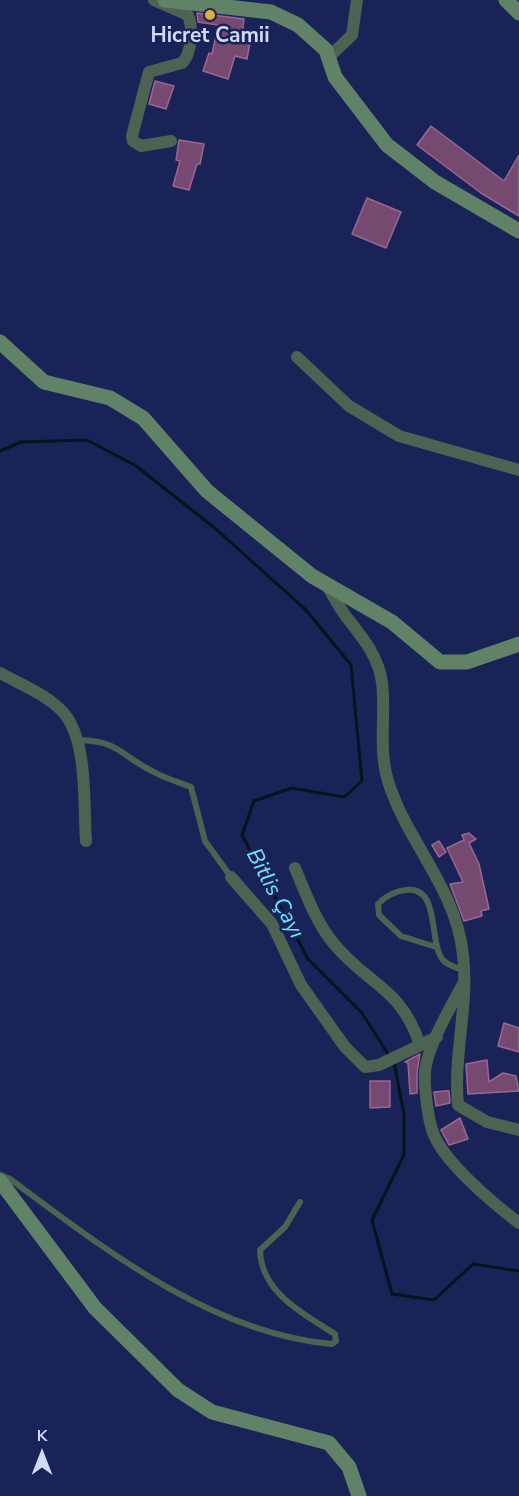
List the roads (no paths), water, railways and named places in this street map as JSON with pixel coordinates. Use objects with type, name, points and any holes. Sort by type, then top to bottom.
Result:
[{"type":"street","points":[[154,0],[188,15],[190,25],[188,52],[182,63],[149,72],[132,136],[133,141],[141,146],[171,141]]},
{"type":"street","points":[[165,0],[271,12],[298,25],[326,50],[335,77],[387,145],[435,182],[519,231]]},
{"type":"street","points":[[328,58],[352,35],[357,0]]},
{"type":"street","points":[[506,0],[519,13]]},
{"type":"street","points":[[0,342],[44,382],[110,398],[143,418],[207,491],[312,576],[392,622],[440,662],[467,662],[519,644]]},
{"type":"street","points":[[297,357],[349,406],[399,436],[519,470]]},
{"type":"street","points":[[326,584],[346,617],[370,645],[382,681],[382,740],[388,781],[413,835],[447,893],[464,954],[455,1078],[458,1105],[487,1122],[519,1130]]},
{"type":"street","points":[[0,673],[59,708],[71,723],[79,740],[86,841]]},
{"type":"street","points":[[295,867],[316,917],[335,946],[398,1002],[413,1025],[420,1045]]},
{"type":"street","points":[[231,877],[272,924],[301,985],[345,1047],[365,1067],[379,1065],[437,1037]]},
{"type":"street","points":[[464,977],[437,1037],[425,1071],[434,1135],[447,1154],[486,1197],[519,1223]]},
{"type":"street","points":[[0,1181],[58,1254],[95,1308],[178,1390],[212,1412],[328,1443],[349,1467],[359,1496]]},
{"type":"lane","points":[[79,740],[98,740],[114,745],[153,772],[192,787],[205,841],[231,877]]},
{"type":"lane","points":[[436,948],[401,936],[379,915],[378,904],[398,890],[414,889],[422,893],[431,909],[436,948],[444,962],[464,977]]},
{"type":"lane","points":[[0,1175],[10,1179],[102,1248],[198,1302],[262,1329],[332,1344],[336,1339],[335,1334],[287,1303],[278,1293],[260,1261],[260,1250],[285,1227],[300,1202]]},
{"type":"waterway","name":"Bitlis Çayı","points":[[0,451],[21,442],[87,440],[136,466],[216,529],[306,610],[351,665],[362,781],[344,797],[292,788],[254,801],[242,835],[308,959],[362,1013],[390,1057]]},
{"type":"waterway","name":"Bitlis Çayı","points":[[394,1062],[404,1114],[404,1155],[372,1220],[392,1294],[434,1300],[473,1264],[519,1271]]},
{"type":"place","name":"Hicret Camii","points":[[210,15]]}]
